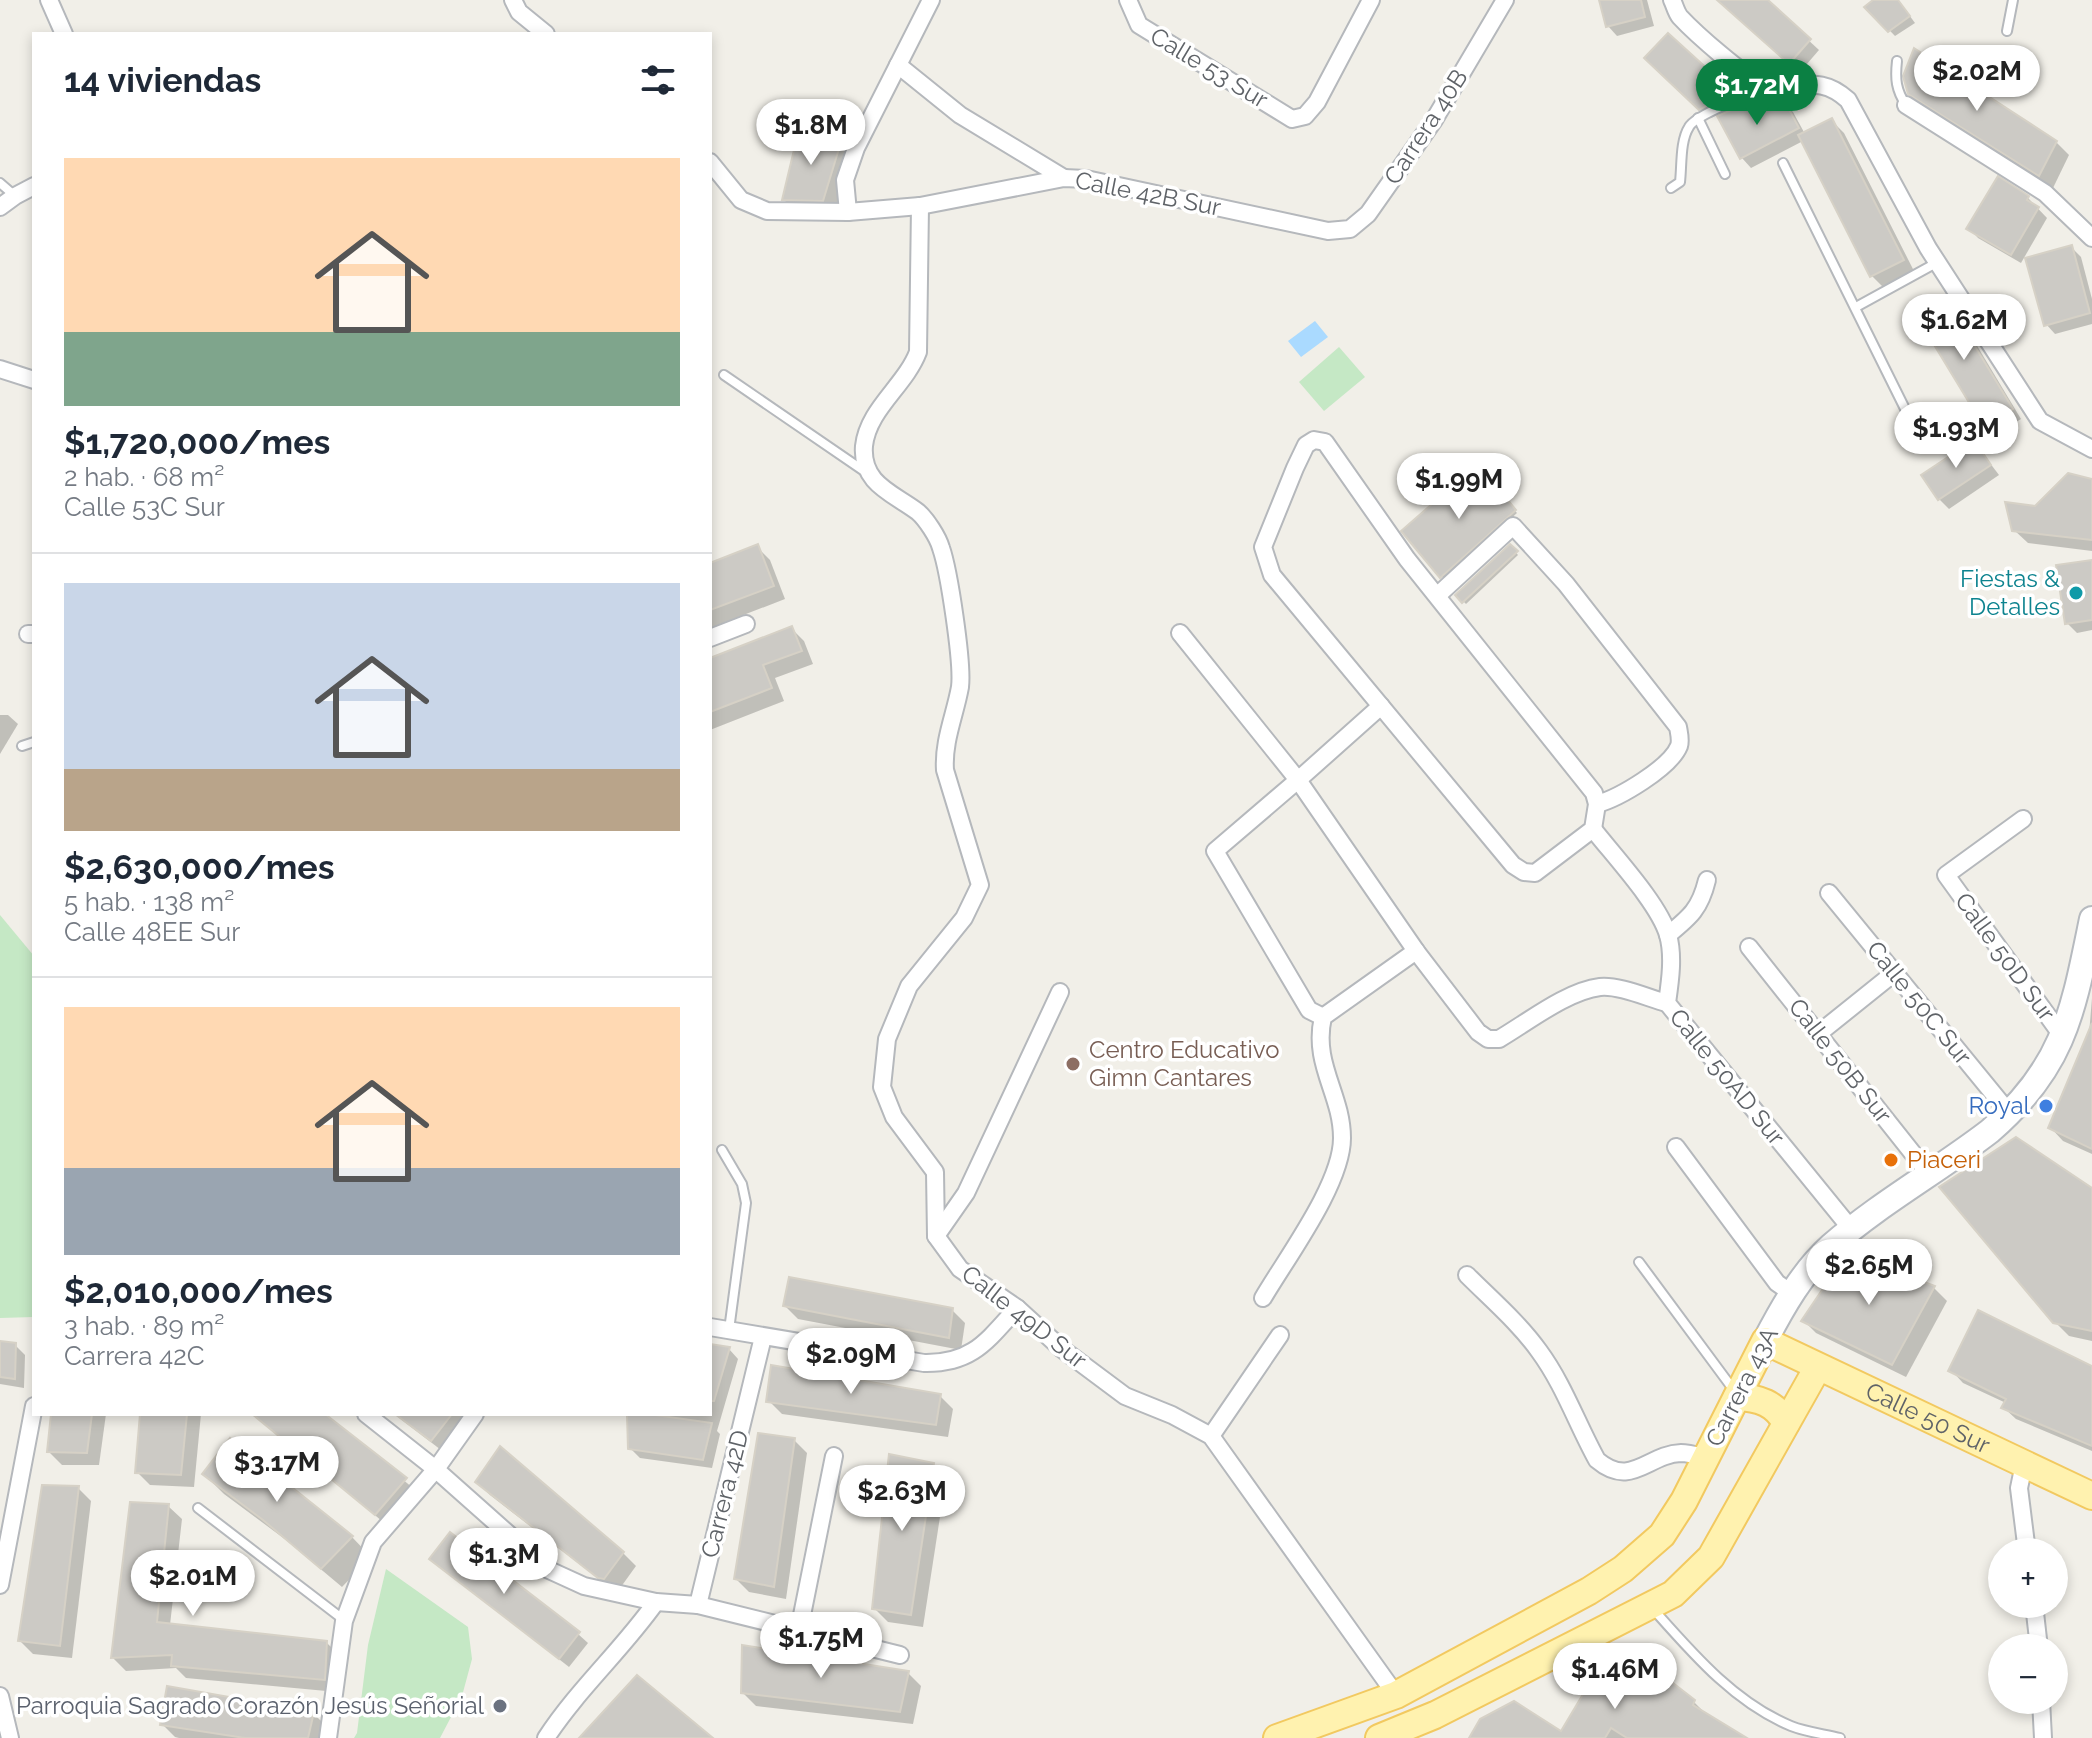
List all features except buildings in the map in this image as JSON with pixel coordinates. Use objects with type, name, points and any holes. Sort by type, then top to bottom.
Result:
[{"type":"main road","name":"Carrera 43A","points":[[1277,1738],[1396,1695],[1589,1591],[1623,1569],[1662,1535],[1707,1458],[1765,1341],[1793,1294],[1820,1258],[1852,1230],[2010,1114],[2051,1062],[2072,1010],[2092,919]]},
{"type":"main road","name":"Calle 50 Sur","points":[[1765,1341],[2092,1496]]},
{"type":"main road","points":[[1379,1738],[1435,1715],[1673,1594],[1711,1557],[1818,1367]]},
{"type":"main road","points":[[1737,1397],[1762,1400],[1772,1406],[1786,1423]]},
{"type":"street","points":[[49,0],[63,32]]},
{"type":"street","points":[[513,0],[519,12],[544,32]]},
{"type":"street","points":[[848,212],[845,180],[856,148],[931,0]]},
{"type":"street","name":"Calle 53 Sur","points":[[1128,0],[1139,25],[1292,119],[1305,116],[1317,102],[1371,0]]},
{"type":"street","name":"Carrera 40B","points":[[1328,231],[1350,229],[1368,214],[1434,120],[1505,0]]},
{"type":"street","points":[[1672,0],[1678,15],[1719,53],[1763,84],[1818,84],[1835,88],[1848,100],[1938,262],[2040,421],[2084,449]]},
{"type":"street","points":[[898,65],[994,138],[1064,178]]},
{"type":"street","points":[[1906,105],[2045,193],[2092,238]]},
{"type":"street","points":[[712,164],[741,200],[767,211],[848,212],[920,206],[918,352],[911,369],[869,422],[864,448],[868,474],[888,494],[920,514],[941,546],[955,624],[961,684],[944,753],[945,770],[980,885],[964,918],[909,986],[887,1039],[882,1087],[894,1117],[935,1172],[936,1236]]},
{"type":"street","name":"Calle 42B Sur","points":[[920,206],[1064,178],[1086,179],[1328,231]]},
{"type":"street","points":[[0,207],[32,187]]},
{"type":"street","points":[[0,369],[32,379]]},
{"type":"street","points":[[1314,440],[1325,442],[1407,559],[1594,793],[1597,804],[1593,829],[1535,873],[1524,872],[1513,865],[1381,706],[1272,575],[1265,559],[1263,547],[1306,445],[1314,440]]},
{"type":"street","points":[[1438,595],[1513,526],[1566,584],[1678,727],[1680,743],[1670,760],[1613,800],[1597,804]]},
{"type":"street","points":[[712,637],[746,624]]},
{"type":"street","points":[[1180,633],[1298,780],[1416,951],[1478,1032],[1488,1039],[1499,1039],[1575,994],[1601,987],[1622,989],[1667,1003]]},
{"type":"street","points":[[1323,1017],[1309,1010],[1215,851],[1381,706]]},
{"type":"street","name":"Calle 50D Sur","points":[[2023,819],[1946,875],[2063,1037]]},
{"type":"street","name":"Calle 50AD Sur","points":[[1593,829],[1653,907],[1668,935],[1667,1003],[1852,1230]]},
{"type":"street","points":[[1668,935],[1689,918],[1702,901],[1707,880]]},
{"type":"street","name":"Calle 50C Sur","points":[[1829,893],[2010,1114]]},
{"type":"street","name":"Calle 50B Sur","points":[[1749,947],[1930,1175]]},
{"type":"street","points":[[1263,1298],[1327,1190],[1339,1162],[1342,1136],[1323,1065],[1319,1036],[1323,1017],[1416,951]]},
{"type":"street","points":[[1818,1034],[1894,973]]},
{"type":"street","points":[[936,1236],[966,1193],[1060,992]]},
{"type":"street","points":[[1676,1147],[1777,1283],[1793,1294]]},
{"type":"street","name":"Calle 49D Sur","points":[[936,1236],[960,1269],[1017,1308],[1062,1349],[1125,1396],[1172,1415],[1211,1436],[1396,1695]]},
{"type":"street","points":[[1467,1275],[1540,1352],[1568,1399],[1597,1460],[1603,1465],[1626,1472],[1682,1453],[1707,1458]]},
{"type":"street","points":[[712,1327],[924,1363],[947,1363],[969,1355],[986,1342],[1017,1308]]},
{"type":"street","points":[[1211,1436],[1280,1335]]},
{"type":"street","name":"Carrera 42D","points":[[698,1605],[763,1337]]},
{"type":"street","points":[[0,1585],[32,1416]]},
{"type":"street","points":[[369,1416],[436,1469],[549,1570],[584,1586],[656,1602],[698,1605],[900,1655]]},
{"type":"street","points":[[328,1738],[344,1621],[373,1542],[436,1469],[474,1416]]},
{"type":"street","points":[[799,1630],[834,1456]]},
{"type":"street","points":[[2024,1464],[2019,1488],[2025,1538]]},
{"type":"street","points":[[546,1738],[632,1636],[656,1602]]},
{"type":"street","points":[[0,1696],[10,1738]]},
{"type":"street","points":[[2042,1714],[2043,1738]]},
{"type":"lane","points":[[2007,31],[2013,0]]},
{"type":"lane","points":[[1897,61],[1898,93],[1906,105]]},
{"type":"lane","points":[[1671,188],[1680,182],[1688,127],[1698,118],[1746,95],[1780,85]]},
{"type":"lane","points":[[1698,118],[1725,174]]},
{"type":"lane","points":[[1783,163],[1917,433]]},
{"type":"lane","points":[[0,183],[15,196]]},
{"type":"lane","points":[[1856,307],[1938,262]]},
{"type":"lane","points":[[724,375],[868,474]]},
{"type":"lane","points":[[22,746],[32,743]]},
{"type":"lane","points":[[722,1150],[742,1184],[746,1203],[728,1330]]},
{"type":"lane","points":[[1639,1262],[1729,1381],[1737,1397]]},
{"type":"lane","points":[[198,1508],[344,1621]]},
{"type":"lane","points":[[1651,1606],[1690,1652],[1759,1710],[1793,1727],[1840,1738]]},
{"type":"green space","points":[[1339,347],[1365,377],[1324,411],[1299,382]]},
{"type":"green space","points":[[0,915],[32,954],[32,1317],[0,1318]]},
{"type":"green space","points":[[386,1569],[468,1627],[472,1659],[462,1696],[440,1738],[354,1738],[368,1645]]},
{"type":"water","points":[[1315,321],[1328,337],[1301,357],[1288,341]]},
{"type":"place","name":"Fiestas & Detalles","points":[[2076,593]]},
{"type":"place","name":"Centro Educativo Gimn Cantares","points":[[1073,1064]]},
{"type":"place","name":"Royal","points":[[2046,1106]]},
{"type":"place","name":"Piaceri","points":[[1891,1160]]},
{"type":"place","name":"Parroquia Sagrado Corazón Jesús Señorial","points":[[500,1706]]}]
